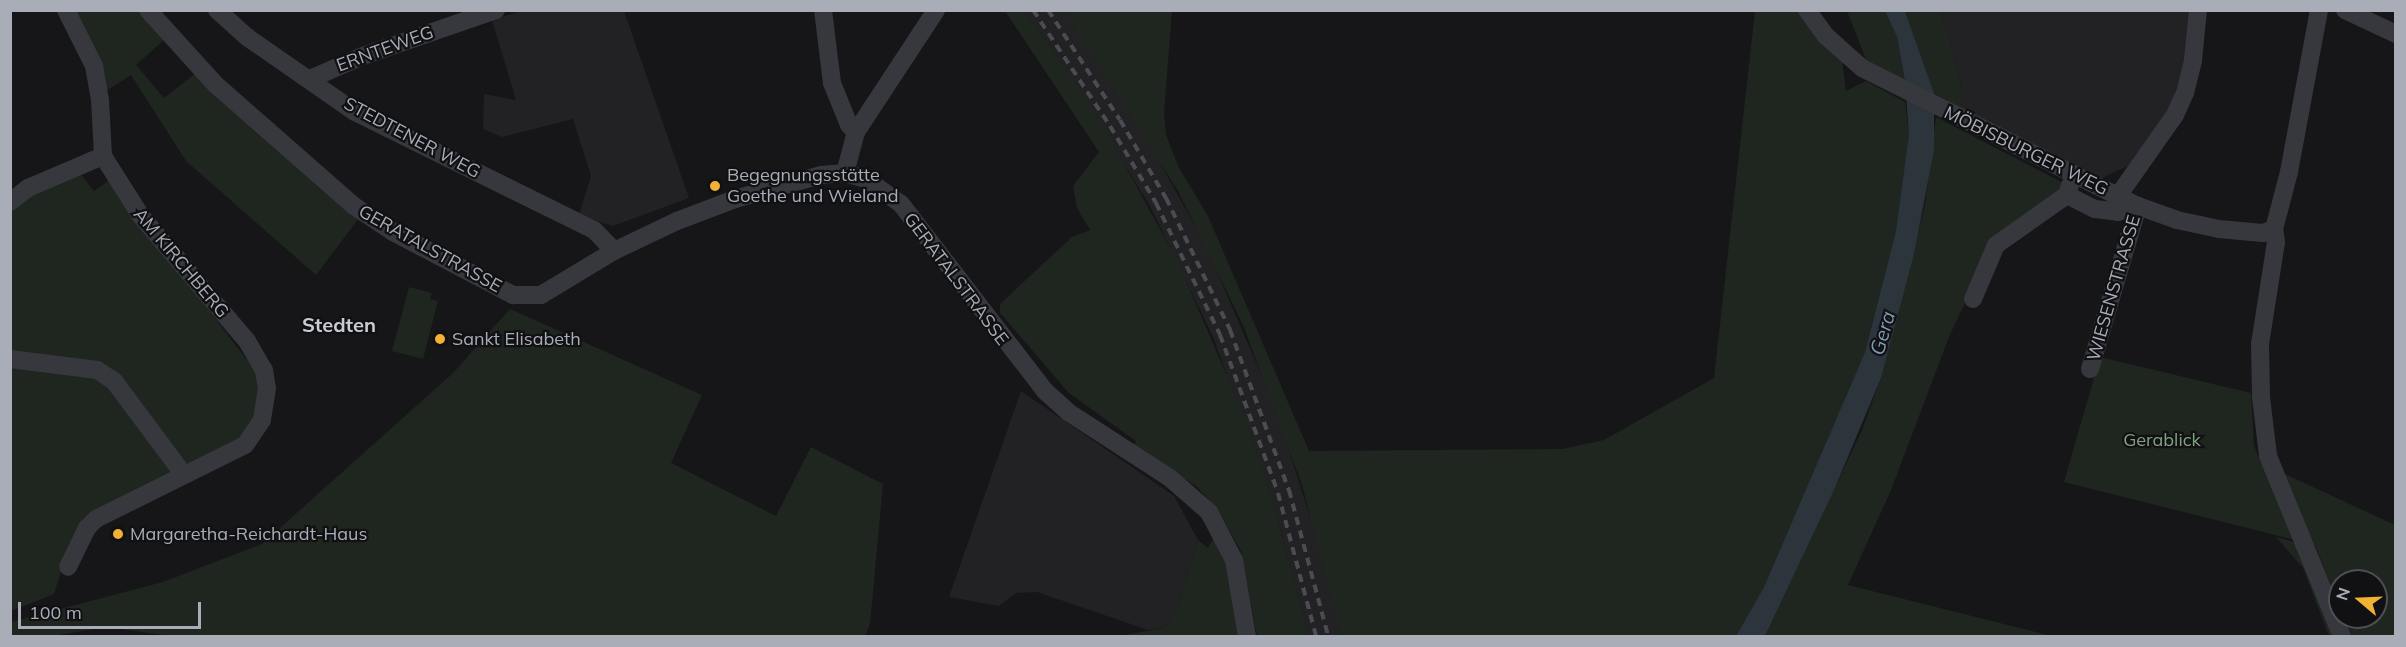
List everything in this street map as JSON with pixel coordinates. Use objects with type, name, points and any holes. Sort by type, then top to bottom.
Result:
[{"type":"street","name":"AM KIRCHBERG","points":[[66,10],[94,66],[104,156],[135,208],[247,341],[264,370],[267,406],[255,433],[233,453],[96,519],[87,528],[68,567]]},
{"type":"street","name":"GERATALSTRASSE","points":[[148,10],[215,84],[354,206],[393,232],[513,295],[541,295],[614,251],[676,220],[735,199],[821,175],[845,173],[866,179],[901,204],[1045,391],[1068,412],[1170,477],[1209,512],[1234,560],[1247,636]]},
{"type":"street","name":"STEDTENER WEG","points":[[217,10],[247,37],[355,112],[594,230],[614,251]]},
{"type":"street","name":"ERNTEWEG","points":[[310,79],[360,57],[496,10]]},
{"type":"street","points":[[823,10],[832,83],[849,125],[856,132]]},
{"type":"street","points":[[845,173],[856,132],[936,10]]},
{"type":"street","name":"MÖBISBURGER WEG","points":[[1807,10],[1846,56],[1884,80],[2138,206],[2177,220],[2219,229],[2263,233],[2274,229]]},
{"type":"street","points":[[2118,196],[2169,124],[2185,93],[2193,60],[2198,10]]},
{"type":"street","points":[[2319,10],[2289,172],[2274,229],[2276,242],[2260,344],[2262,420],[2268,456],[2342,636]]},
{"type":"street","points":[[2345,10],[2396,34]]},
{"type":"street","points":[[10,202],[28,188],[104,156]]},
{"type":"street","points":[[1973,298],[1996,245],[2067,195],[2073,174]]},
{"type":"street","points":[[2067,195],[2107,211],[2118,212],[2138,206]]},
{"type":"street","name":"WIESENSTRASSE","points":[[2090,369],[2138,206]]},
{"type":"street","points":[[10,359],[97,370],[114,381],[184,475]]},
{"type":"shaded area","points":[[521,11],[624,11],[689,198],[613,226],[579,215],[591,176],[573,119],[502,137],[483,129],[484,94],[516,100],[492,20]]},
{"type":"shaded area","points":[[1024,11],[1064,11],[1132,112],[1206,246],[1276,409],[1323,558],[1341,636],[1309,636],[1271,495],[1213,337],[1150,206],[1059,58]]},
{"type":"shaded area","points":[[1941,11],[2189,11],[2185,62],[2171,105],[2130,165],[2102,178],[1962,109],[1960,78]]},
{"type":"shaded area","points":[[1021,391],[1174,496],[1198,540],[1176,612],[1165,628],[1148,630],[1037,592],[1016,593],[999,606],[949,597]]},
{"type":"green space","points":[[73,11],[137,11],[165,39],[136,65],[164,98],[196,73],[359,218],[316,275],[186,161],[131,75],[106,91]]},
{"type":"green space","points":[[1005,11],[1024,11],[1059,58],[1105,129],[1177,260],[1246,420],[1271,495],[1309,636],[1257,636],[1241,551],[1216,507],[1197,487],[1134,445],[1136,441],[1069,393],[1000,313],[1000,304],[1072,237],[1090,230],[1077,208],[1073,186],[1099,152]]},
{"type":"green space","points":[[1064,11],[1172,11],[1164,113],[1166,135],[1179,168],[1208,216],[1309,451],[1563,449],[1604,440],[1714,378],[1755,11],[1800,11],[1842,60],[1846,91],[1866,81],[1905,102],[1909,135],[1906,174],[1896,231],[1865,352],[1764,587],[1736,636],[1341,636],[1302,485],[1243,325],[1178,191]]},
{"type":"green space","points":[[1847,11],[1885,11],[1897,37],[1905,81],[1867,62]]},
{"type":"green space","points":[[1905,11],[1941,11],[1960,78],[1962,109],[1934,93]]},
{"type":"green space","points":[[1936,117],[2067,185],[1997,234],[1949,337],[1891,490],[1848,585],[2052,636],[1765,636],[1862,430],[1881,378],[1925,205]]},
{"type":"green space","points":[[78,171],[94,191],[110,180],[259,376],[260,409],[248,434],[194,466],[179,461],[115,374],[11,353],[11,209],[25,196]]},
{"type":"green space","points":[[409,287],[432,293],[430,299],[438,301],[423,359],[392,351]]},
{"type":"green space","points":[[510,309],[702,395],[671,463],[776,516],[811,447],[883,484],[870,624],[865,636],[171,636],[106,627],[53,636],[11,636],[11,622],[163,582],[262,544],[453,373]]},
{"type":"green space","name":"Gerablick","points":[[2100,357],[2251,393],[2254,446],[2261,463],[2395,525],[2395,636],[2352,636],[2349,629],[2388,629],[2388,569],[2328,569],[2328,577],[2315,545],[2064,482]]},
{"type":"green space","points":[[11,365],[104,379],[171,470],[169,476],[106,506],[66,556],[54,594],[11,611]]},
{"type":"green space","points":[[1216,534],[1225,556],[1241,636],[1118,636],[1165,628],[1176,612],[1198,540],[1208,548]]},
{"type":"green space","points":[[2276,537],[2302,544],[2328,612],[2328,629],[2334,629],[2337,636],[2329,636],[2303,568]]},
{"type":"water","name":"Gera","points":[[1885,11],[1905,11],[1934,93],[1934,150],[1914,254],[1881,378],[1834,490],[1765,636],[1736,636],[1764,587],[1865,352],[1896,231],[1909,135],[1905,81],[1897,37]]},
{"type":"railway","points":[[1033,10],[1110,126],[1156,203],[1220,335],[1278,493],[1316,636]]},
{"type":"railway","points":[[1048,10],[1120,120],[1166,198],[1230,330],[1289,490],[1328,636]]},
{"type":"place","name":"Begegnungsstätte Goethe und Wieland","points":[[715,186]]},
{"type":"place","name":"Sankt Elisabeth","points":[[440,339]]},
{"type":"place","name":"Margaretha-Reichardt-Haus","points":[[118,534]]},
{"type":"district","name":"Stedten","points":[[339,324]]}]
